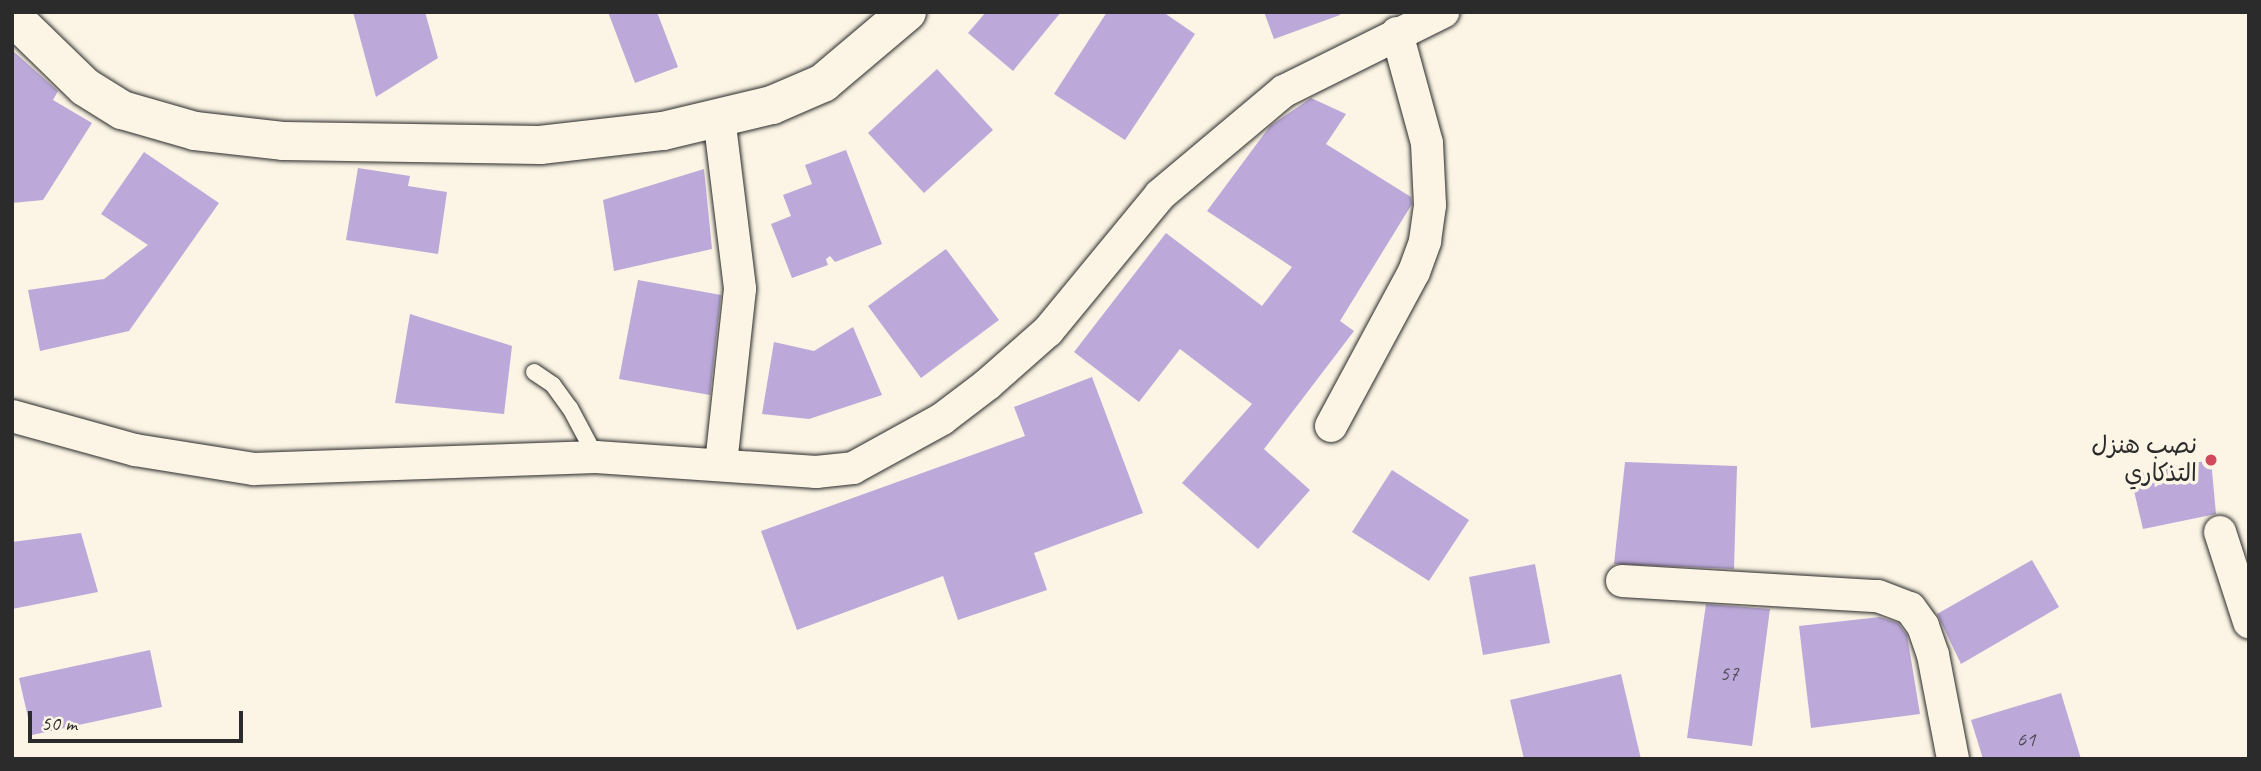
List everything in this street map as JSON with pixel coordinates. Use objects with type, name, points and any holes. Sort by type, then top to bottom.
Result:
[{"type":"street","points":[[12,16],[85,87],[121,110],[195,131],[284,141],[540,145],[663,131],[772,105],[823,83],[907,12]]},
{"type":"street","points":[[12,416],[135,450],[254,469],[596,457],[835,472],[853,468],[942,419],[1048,331],[1170,187],[1284,91],[1443,12]]},
{"type":"street","points":[[1331,426],[1414,272],[1425,241],[1430,205],[1427,143],[1397,33]]},
{"type":"street","points":[[719,117],[740,289],[721,464]]},
{"type":"street","points":[[2220,532],[2249,622]]},
{"type":"street","points":[[1622,581],[1878,596],[1910,608],[1923,626],[1933,655],[1953,759]]},
{"type":"lane","points":[[534,372],[553,385],[565,400],[596,457]]},
{"type":"building","points":[[353,12],[425,12],[438,58],[376,97]]},
{"type":"building","points":[[608,12],[657,12],[678,67],[635,83]]},
{"type":"building","points":[[986,12],[1061,12],[1013,71],[968,33]]},
{"type":"building","points":[[1107,12],[1163,12],[1195,34],[1125,140],[1054,94]]},
{"type":"building","points":[[1264,12],[1340,12],[1340,15],[1274,39]]},
{"type":"building","points":[[12,50],[58,91],[53,100],[92,123],[43,200],[12,203]]},
{"type":"building","points":[[937,69],[993,130],[924,193],[868,133]]},
{"type":"building","points":[[1311,98],[1346,114],[1326,144],[1411,197],[1412,204],[1340,321],[1354,331],[1264,449],[1310,490],[1258,549],[1182,483],[1252,404],[1180,349],[1139,402],[1074,352],[1166,233],[1262,306],[1292,267],[1207,211],[1270,126]]},
{"type":"building","points":[[846,150],[882,244],[835,262],[830,256],[826,259],[828,265],[792,278],[771,224],[791,216],[783,195],[812,184],[805,165]]},
{"type":"building","points":[[144,152],[219,203],[129,331],[40,351],[28,290],[104,279],[148,245],[101,214]]},
{"type":"building","points":[[358,168],[410,176],[408,186],[447,192],[438,254],[346,240]]},
{"type":"building","points":[[704,169],[712,249],[614,271],[603,200]]},
{"type":"building","points":[[946,249],[999,320],[921,378],[868,306]]},
{"type":"building","points":[[638,280],[721,295],[710,395],[619,379]]},
{"type":"building","points":[[410,314],[512,346],[504,414],[395,403]]},
{"type":"building","points":[[853,327],[882,395],[809,419],[762,414],[774,342],[814,351]]},
{"type":"building","points":[[1092,377],[1143,513],[1034,553],[1047,590],[958,620],[943,576],[797,630],[761,531],[1025,436],[1014,407]]},
{"type":"building","points":[[2211,460],[2216,514],[2143,529],[2130,474]]},
{"type":"building","points":[[1625,462],[1737,466],[1734,569],[1614,564]]},
{"type":"building","points":[[1392,470],[1469,520],[1429,581],[1352,532]]},
{"type":"building","points":[[81,533],[98,592],[12,609],[12,542]]},
{"type":"building","points":[[2032,560],[2059,607],[1961,664],[1937,614]]},
{"type":"building","points":[[1535,564],[1550,643],[1483,655],[1469,577]]},
{"type":"building","points":[[1706,604],[1770,609],[1752,746],[1687,738]]},
{"type":"building","points":[[1880,617],[1898,623],[1907,635],[1920,714],[1811,728],[1799,626]]},
{"type":"building","points":[[150,650],[162,707],[32,735],[19,678]]},
{"type":"building","points":[[1621,674],[1641,759],[1524,759],[1510,700]]},
{"type":"building","points":[[2061,693],[2081,759],[1983,759],[1971,720]]},
{"type":"place","name":"نصب هنزل التذكاري","points":[[2211,460]]}]
